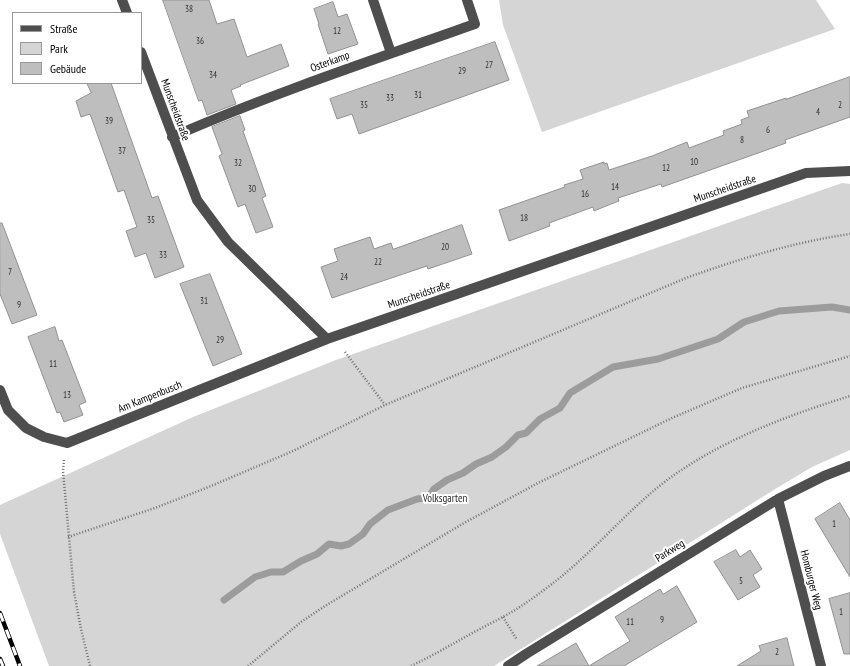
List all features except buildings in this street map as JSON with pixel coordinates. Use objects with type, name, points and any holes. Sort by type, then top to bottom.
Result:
[{"type":"street","points":[[122,0],[127,12]]},
{"type":"street","points":[[373,0],[391,53]]},
{"type":"street","name":"Osterkamp","points":[[172,137],[310,82],[475,24],[467,0]]},
{"type":"street","name":"Munscheidstraße","points":[[142,55],[197,200],[228,242],[327,339],[806,173],[850,171]]},
{"type":"street","name":"Am Kampenbusch","points":[[67,443],[327,339]]},
{"type":"street","points":[[0,390],[8,410],[26,428],[44,437],[67,443]]},
{"type":"street","name":"Parkweg","points":[[508,666],[778,499],[824,476],[850,466]]},
{"type":"street","name":"Homburger Weg","points":[[778,499],[821,666]]},
{"type":"path","points":[[68,537],[155,508],[211,486],[293,451],[385,405],[643,295],[711,269],[799,243],[850,234]]},
{"type":"path","points":[[327,339],[348,354],[385,405]]},
{"type":"path","points":[[248,666],[301,622],[325,606],[458,526],[538,484],[672,418],[742,388],[850,356]]},
{"type":"path","points":[[411,666],[515,610],[580,560],[659,486],[694,462],[714,450],[766,426],[816,406],[850,396]]},
{"type":"path","points":[[67,443],[63,471],[68,537],[74,592],[90,666]]},
{"type":"path","points":[[503,617],[526,654]]},
{"type":"green space","points":[[499,0],[816,0],[835,29],[542,132],[503,25]]},
{"type":"green space","name":"Volksgarten","points":[[842,183],[850,184],[850,450],[812,467],[772,491],[494,666],[49,666],[0,534],[0,505],[193,417],[336,360]]},
{"type":"waterway","points":[[224,600],[255,577],[271,572],[283,572],[301,561],[317,554],[329,544],[341,546],[349,544],[363,534],[370,524],[388,510],[417,499],[428,498],[434,489],[447,480],[492,457],[506,447],[518,435],[526,433],[540,419],[560,408],[570,393],[613,367],[658,359],[718,339],[744,322],[779,311],[832,307],[850,310]]},
{"type":"railway","points":[[0,613],[20,666]]},
{"type":"railway","points":[[0,659],[3,666]]}]
